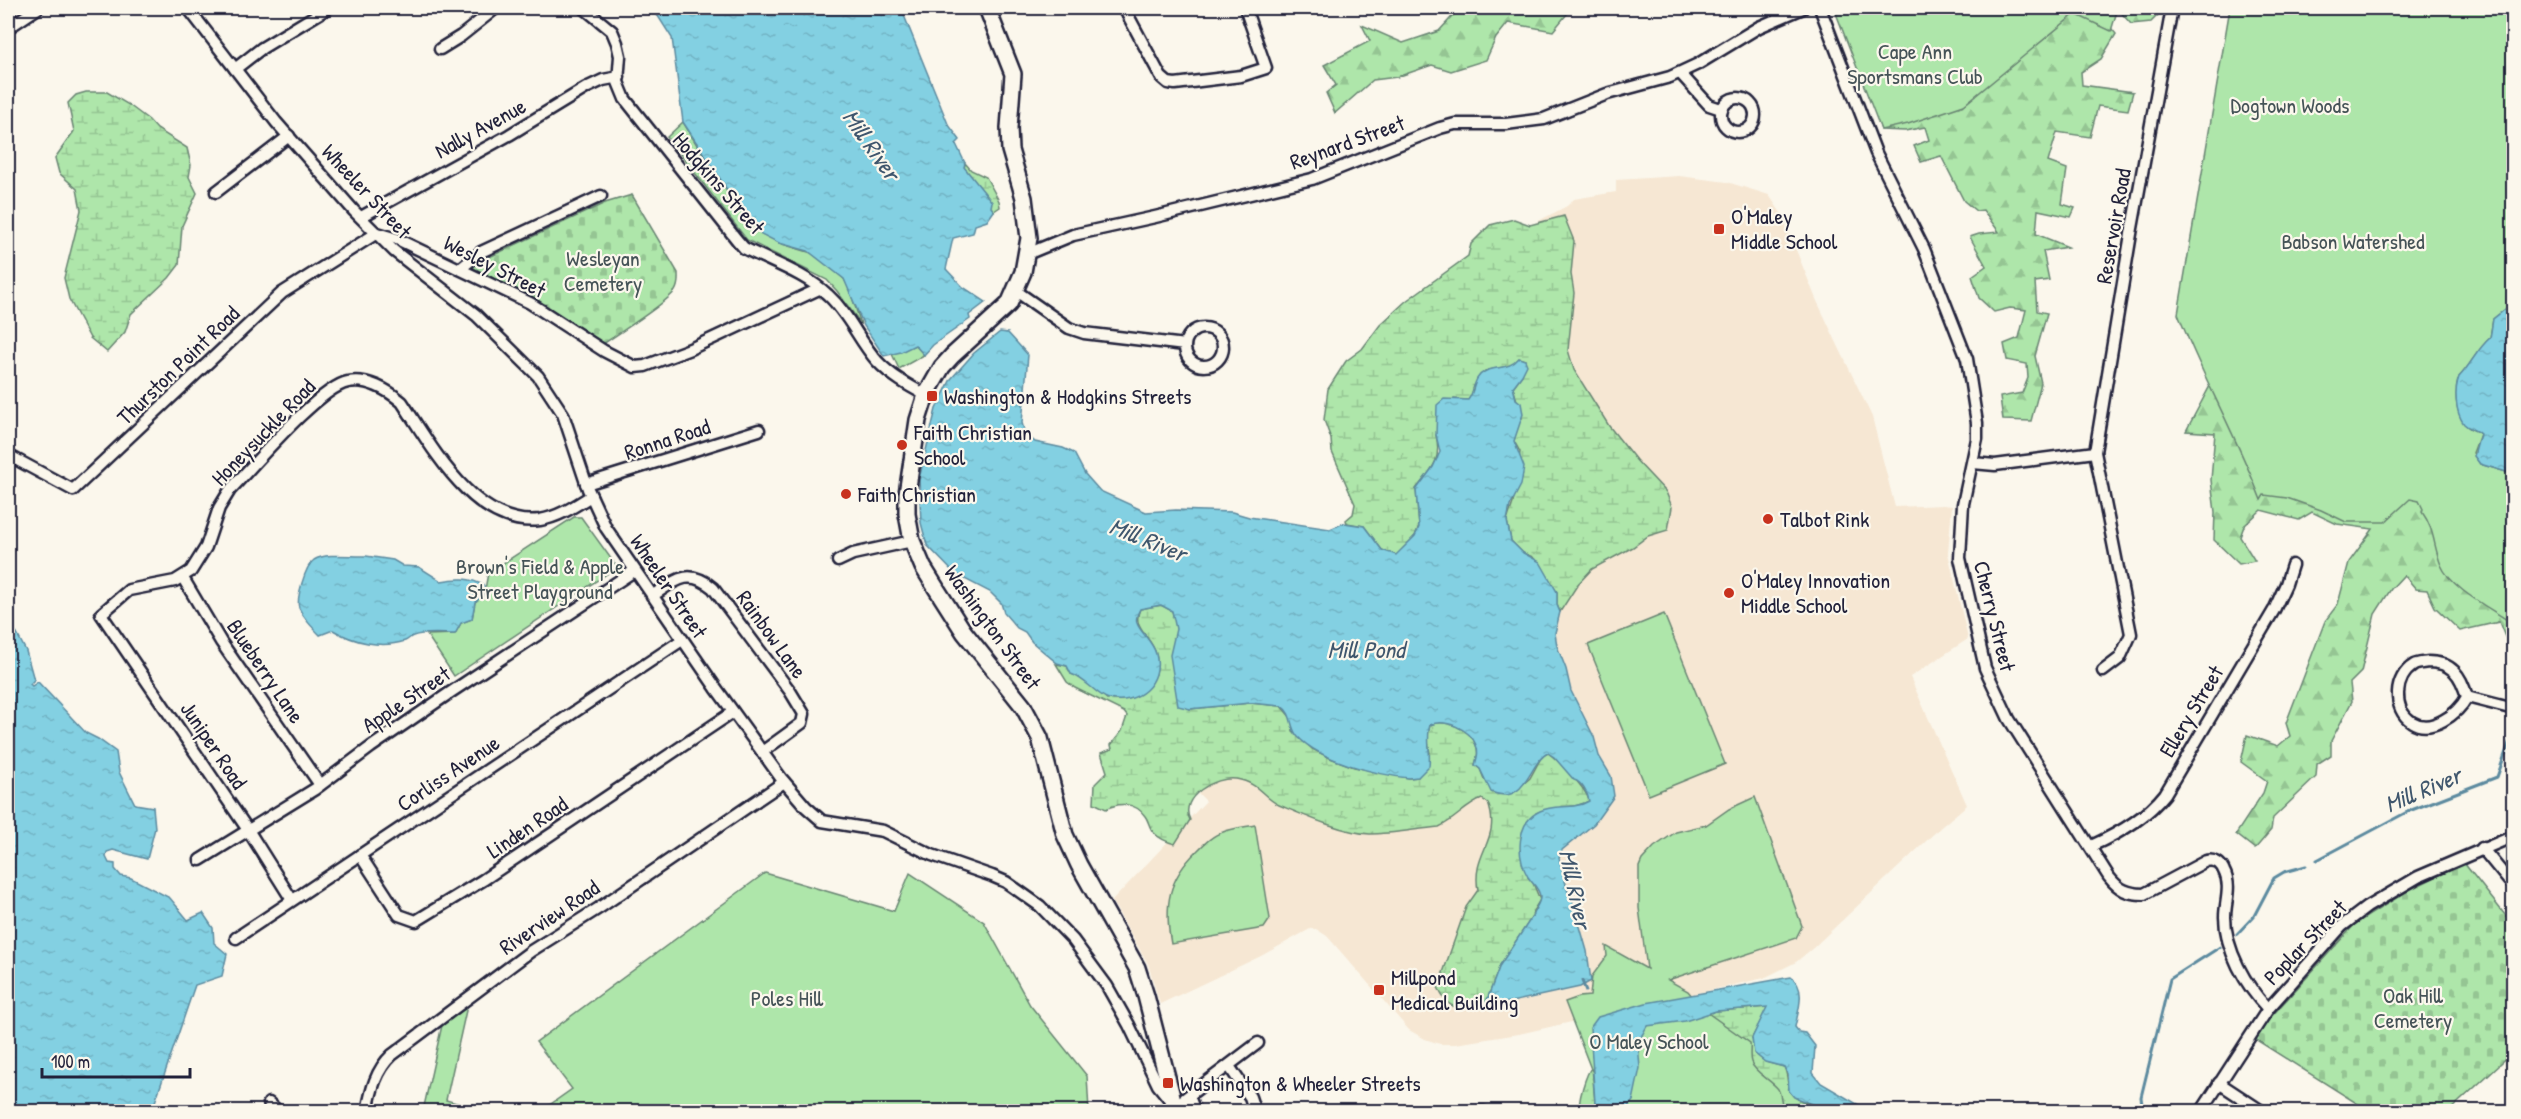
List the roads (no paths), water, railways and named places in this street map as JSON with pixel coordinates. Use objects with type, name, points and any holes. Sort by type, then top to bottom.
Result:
[{"type":"main road","name":"Washington Street","points":[[987,8],[1013,74],[1009,128],[1010,150],[1024,198],[1029,238],[1027,254],[1016,291],[1009,304],[952,356],[942,367],[926,395],[918,420],[907,494],[907,514],[912,541],[923,567],[964,632],[1023,706],[1040,738],[1065,835],[1079,865],[1137,968],[1175,1109]]},
{"type":"street","points":[[8,28],[22,12],[38,8]]},
{"type":"street","name":"Wheeler Street","points":[[188,8],[289,136],[361,217],[394,250],[489,327],[538,376],[563,414],[586,484],[606,528],[733,712],[784,782],[806,807],[822,821],[883,831],[932,855],[1006,882],[1040,906],[1056,920],[1107,986],[1130,1025],[1158,1085],[1175,1109]]},
{"type":"street","points":[[235,69],[262,48],[328,8]]},
{"type":"street","points":[[440,49],[469,30],[496,8]]},
{"type":"street","name":"Hodgkins Street","points":[[584,8],[612,31],[620,56],[618,82],[625,99],[744,248],[828,294],[853,325],[876,361],[906,384],[926,395]]},
{"type":"street","points":[[1124,8],[1161,77],[1168,83],[1241,76],[1266,68],[1245,8]]},
{"type":"street","name":"Reynard Street","points":[[1027,254],[1073,235],[1312,179],[1455,124],[1506,124],[1544,119],[1607,94],[1680,73],[1759,27],[1803,8]]},
{"type":"street","name":"Cherry Street","points":[[1820,8],[1876,153],[1924,249],[1960,338],[1971,383],[1977,423],[1973,463],[1963,504],[1960,558],[1985,668],[2009,719],[2115,885],[2121,890],[2136,894],[2156,889],[2206,861],[2212,860],[2219,864],[2227,878],[2225,915],[2226,931],[2231,947],[2242,973],[2268,1009]]},
{"type":"street","name":"Reservoir Road","points":[[2103,671],[2120,658],[2131,634],[2096,452],[2131,234],[2172,8]]},
{"type":"street","points":[[1680,73],[1709,105],[1721,110]]},
{"type":"street","name":"Nally Avenue","points":[[361,217],[509,135],[586,88],[619,76]]},
{"type":"street","points":[[216,192],[289,136]]},
{"type":"street","points":[[460,269],[481,252],[601,196]]},
{"type":"street","name":"Wesley Street","points":[[377,233],[397,239],[530,303],[604,351],[635,367],[645,366],[712,340],[819,289]]},
{"type":"street","name":"Thurston Point Road","points":[[8,456],[74,490],[282,293],[377,233]]},
{"type":"street","points":[[1016,291],[1069,328],[1185,345]]},
{"type":"street","name":"Honeysuckle Road","points":[[183,578],[195,565],[206,547],[219,508],[230,490],[319,398],[337,385],[348,382],[359,381],[372,384],[402,402],[454,479],[491,508],[521,519],[540,520],[563,513],[591,496]]},
{"type":"street","name":"Ronna Road","points":[[586,484],[759,430]]},
{"type":"street","points":[[1973,463],[1995,465],[2096,452]]},
{"type":"street","points":[[838,561],[853,554],[912,541]]},
{"type":"street","name":"Ellery Street","points":[[2091,846],[2123,830],[2154,806],[2164,794],[2274,610],[2292,566]]},
{"type":"street","name":"Apple Street","points":[[200,860],[320,785],[442,698],[634,571]]},
{"type":"street","name":"Rainbow Lane","points":[[652,596],[680,578],[691,576],[703,579],[713,588],[790,691],[804,714],[802,723],[762,752]]},
{"type":"street","name":"Juniper Road","points":[[183,578],[129,590],[101,614],[248,830],[292,900]]},
{"type":"street","name":"Blueberry Lane","points":[[183,578],[221,642],[320,785]]},
{"type":"street","name":"Corliss Avenue","points":[[236,938],[682,640]]},
{"type":"street","points":[[2442,662],[2460,677],[2467,698],[2450,717],[2425,725],[2412,722],[2404,714],[2397,692],[2399,682],[2414,665],[2442,662]]},
{"type":"street","points":[[2467,698],[2514,709]]},
{"type":"street","name":"Linden Road","points":[[360,855],[399,915],[416,921],[483,880],[733,712]]},
{"type":"street","name":"Riverview Road","points":[[367,1112],[379,1069],[392,1055],[531,951],[599,908],[784,782]]},
{"type":"street","name":"Poplar Street","points":[[2201,1112],[2268,1009],[2328,941],[2354,916],[2418,877],[2514,836]]},
{"type":"street","points":[[2482,848],[2509,881]]},
{"type":"street","points":[[1175,1109],[1258,1043]]},
{"type":"street","points":[[1229,1066],[1250,1097],[1255,1112]]},
{"type":"street","points":[[2218,1083],[2263,1112]]},
{"type":"street","points":[[1189,1096],[1195,1112]]},
{"type":"street","points":[[269,1103],[279,1112]]},
{"type":"street","points":[[1471,1112],[1484,1112]]},
{"type":"water","points":[[645,8],[901,8],[948,124],[960,140],[956,144],[965,163],[964,167],[992,202],[991,207],[994,211],[987,221],[975,225],[973,233],[953,238],[946,269],[963,287],[986,302],[969,315],[970,319],[933,345],[924,355],[915,345],[901,352],[884,356],[864,326],[844,279],[808,251],[779,243],[761,234],[741,211],[683,122],[672,38],[658,16]]},
{"type":"water","points":[[2513,303],[2513,474],[2480,464],[2474,456],[2480,434],[2466,426],[2461,419],[2456,394],[2459,377],[2490,338],[2493,319]]},
{"type":"water","name":"Mill Pond","points":[[1000,332],[1008,333],[1028,355],[1022,423],[1025,433],[1035,442],[1063,448],[1074,453],[1085,474],[1100,491],[1146,512],[1176,510],[1232,512],[1249,517],[1330,529],[1344,523],[1364,526],[1382,550],[1396,555],[1415,536],[1419,527],[1416,490],[1433,467],[1440,452],[1436,435],[1437,405],[1444,399],[1468,400],[1480,374],[1511,365],[1519,358],[1525,360],[1527,365],[1513,387],[1516,399],[1521,403],[1523,414],[1514,441],[1524,467],[1521,485],[1510,506],[1507,521],[1511,541],[1523,553],[1540,562],[1557,592],[1557,605],[1560,612],[1555,633],[1557,646],[1571,691],[1594,737],[1599,756],[1611,776],[1614,796],[1594,824],[1562,850],[1559,858],[1587,951],[1591,981],[1580,987],[1484,1008],[1500,965],[1532,917],[1540,899],[1538,890],[1528,877],[1521,859],[1520,840],[1526,823],[1540,811],[1589,801],[1582,786],[1548,753],[1536,765],[1520,788],[1503,795],[1491,792],[1480,769],[1475,765],[1477,750],[1473,739],[1463,730],[1450,724],[1430,725],[1429,766],[1418,777],[1409,778],[1382,774],[1350,765],[1308,746],[1295,733],[1288,713],[1281,706],[1250,703],[1190,709],[1178,706],[1170,655],[1176,629],[1172,611],[1161,605],[1140,609],[1136,621],[1156,654],[1156,674],[1152,683],[1146,690],[1129,699],[1109,699],[1071,674],[1067,666],[1057,663],[1032,642],[1025,632],[1017,628],[1004,613],[1001,603],[990,592],[955,574],[927,545],[921,523],[919,479],[936,409],[951,379],[974,353]]},
{"type":"water","points":[[326,556],[366,556],[393,560],[403,566],[419,567],[441,581],[458,579],[474,581],[484,586],[484,595],[475,602],[472,619],[461,623],[455,634],[422,634],[405,641],[386,644],[358,641],[333,630],[320,635],[306,619],[298,604],[307,569],[314,560]]},
{"type":"water","points":[[8,617],[26,651],[34,680],[30,684],[32,686],[38,682],[86,733],[116,752],[119,772],[135,804],[153,807],[155,828],[147,859],[113,850],[107,852],[106,857],[109,863],[115,864],[115,869],[121,876],[131,878],[170,898],[188,920],[203,913],[213,928],[214,943],[227,954],[222,976],[195,985],[155,1102],[141,1111],[8,1111]]},
{"type":"water","points":[[1791,977],[1799,987],[1800,993],[1795,1027],[1799,1032],[1805,1033],[1815,1046],[1813,1073],[1821,1083],[1869,1111],[1831,1111],[1794,1097],[1789,1091],[1788,1075],[1784,1067],[1765,1062],[1754,1053],[1752,1038],[1767,1007],[1716,1011],[1685,1021],[1647,1026],[1638,1043],[1640,1068],[1633,1101],[1624,1111],[1600,1111],[1595,1103],[1590,1028],[1598,1017],[1646,1003]]},
{"type":"waterway","name":"Mill River","points":[[2317,860],[2409,811],[2497,777],[2514,729]]},
{"type":"waterway","name":"Mill River","points":[[2237,934],[2254,916],[2274,878],[2284,872],[2306,866]]},
{"type":"waterway","name":"Mill River","points":[[2143,1112],[2141,1097],[2170,979],[2220,947]]},
{"type":"waterway","name":"Mill River","points":[[1582,981],[1586,991]]},
{"type":"place","name":"O'Maley Middle School","points":[[1719,229]]},
{"type":"place","name":"Washington & Hodgkins Streets","points":[[932,396]]},
{"type":"place","name":"Faith Christian School","points":[[902,445]]},
{"type":"place","name":"Faith Christian","points":[[846,494]]},
{"type":"place","name":"Talbot Rink","points":[[1768,519]]},
{"type":"place","name":"O'Maley Innovation Middle School","points":[[1729,593]]},
{"type":"place","name":"Millpond Medical Building","points":[[1379,990]]},
{"type":"place","name":"Washington & Wheeler Streets","points":[[1168,1083]]},
{"type":"park label","name":"Cape Ann Sportsmans Club","points":[[1915,64]]},
{"type":"park label","name":"Dogtown Woods","points":[[2290,105]]},
{"type":"park label","name":"Babson Watershed","points":[[2353,241]]},
{"type":"park label","name":"Wesleyan Cemetery","points":[[603,270]]},
{"type":"park label","name":"Brown's Field & Apple Street Playground","points":[[540,578]]},
{"type":"park label","name":"Poles Hill","points":[[787,998]]},
{"type":"park label","name":"Oak Hill Cemetery","points":[[2413,1008]]},
{"type":"park label","name":"O Maley School","points":[[1649,1041]]}]
